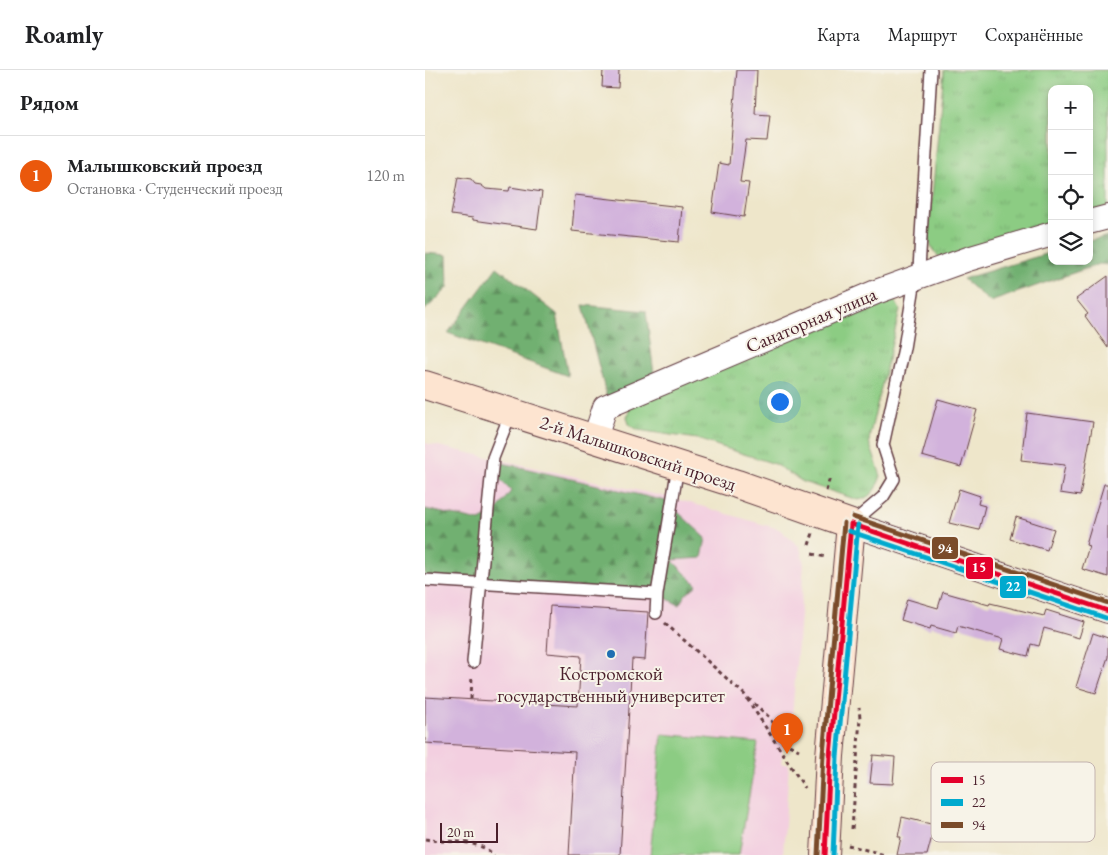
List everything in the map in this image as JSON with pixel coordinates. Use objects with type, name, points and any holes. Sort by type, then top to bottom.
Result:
[{"type":"street","points":[[1093,221],[1108,217]]},
{"type":"street","name":"Санаторная улица","points":[[595,438],[605,407],[876,292],[1048,235]]},
{"type":"street","name":"2-й Малышковский проезд","points":[[425,385],[595,438],[851,524]]},
{"type":"street","points":[[838,851],[828,819],[830,756],[851,524],[1108,611]]},
{"type":"lane","points":[[851,524],[883,497],[894,480],[883,445],[919,269],[931,70]]},
{"type":"lane","points":[[473,662],[493,458],[511,412]]},
{"type":"lane","points":[[656,613],[657,594],[678,466]]},
{"type":"lane","points":[[425,580],[657,594]]},
{"type":"path","points":[[656,613],[769,717],[783,742],[799,750]]},
{"type":"path","points":[[471,700],[473,662]]},
{"type":"path","points":[[743,694],[799,781],[828,819],[838,851]]},
{"type":"path","points":[[838,851],[860,718],[858,700]]},
{"type":"path","points":[[425,839],[472,842],[486,848],[494,855]]},
{"type":"path","points":[[838,851],[885,855]]},
{"type":"shaded area","name":"Костромской государственный университет","points":[[425,443],[680,500],[779,529],[800,547],[804,564],[790,744],[783,744],[781,764],[789,764],[783,855],[425,855]]},
{"type":"green space","points":[[944,70],[1108,70],[1108,207],[1093,211],[1093,85],[1048,85],[1048,225],[946,257],[939,257],[928,239]]},
{"type":"green space","points":[[1108,236],[1108,265],[1099,264],[990,302],[963,279],[1048,253],[1048,265],[1093,265],[1093,240]]},
{"type":"green space","points":[[425,253],[447,255],[448,288],[425,310]]},
{"type":"green space","points":[[497,267],[557,314],[568,376],[448,333]]},
{"type":"green space","points":[[879,298],[894,298],[900,310],[869,442],[881,476],[875,488],[867,497],[858,500],[803,482],[775,464],[697,439],[638,430],[629,424],[627,417],[630,406]]},
{"type":"green space","points":[[583,305],[646,311],[654,374],[607,398]]},
{"type":"green space","points":[[498,462],[666,501],[706,538],[702,558],[672,560],[697,585],[685,595],[679,605],[654,592],[425,577],[425,509],[480,521],[494,514],[511,491],[492,471]]},
{"type":"green space","points":[[662,734],[758,743],[739,855],[650,855]]},
{"type":"building","points":[[603,70],[619,70],[618,88],[602,87]]},
{"type":"building","points":[[737,70],[757,70],[755,114],[770,115],[767,141],[746,140],[740,182],[749,183],[744,217],[712,212],[719,163],[729,165]]},
{"type":"building","points":[[458,177],[471,179],[475,184],[481,185],[486,189],[509,191],[510,187],[542,192],[537,229],[451,215]]},
{"type":"building","points":[[575,195],[682,207],[679,242],[572,231]]},
{"type":"building","points":[[1108,276],[1108,348],[1085,316],[1088,314],[1076,299]]},
{"type":"building","points":[[938,399],[977,410],[961,467],[922,456]]},
{"type":"building","points":[[1027,413],[1093,422],[1080,496],[1060,493],[1065,465],[1021,460]]},
{"type":"building","points":[[1104,484],[1108,484],[1108,577],[1082,569],[1089,546],[1086,545]]},
{"type":"building","points":[[959,489],[980,496],[978,504],[985,506],[979,530],[949,523]]},
{"type":"building","points":[[1016,517],[1054,529],[1047,550],[1010,539]]},
{"type":"building","points":[[943,592],[989,605],[990,603],[1044,616],[1046,610],[1084,622],[1079,638],[1044,628],[1039,646],[1031,644],[1028,656],[1000,649],[1003,639],[958,626],[956,633],[931,626],[930,629],[901,620],[907,599],[938,608]]},
{"type":"building","points":[[550,606],[648,612],[645,660],[632,659],[620,855],[569,855],[575,752],[425,743],[425,697],[578,706],[581,656],[547,653]]},
{"type":"building","points":[[1093,633],[1108,638],[1108,657],[1096,693],[1076,687]]},
{"type":"building","points":[[873,755],[895,757],[893,784],[870,783]]},
{"type":"building","points":[[902,817],[931,824],[931,840],[927,855],[897,855],[901,837],[898,837]]},
{"type":"transit line","name":"94","points":[[853,517],[1108,603]]},
{"type":"transit line","name":"94","points":[[818,855],[823,755],[844,523]]},
{"type":"transit line","name":"15","points":[[851,524],[1108,611]]},
{"type":"transit line","name":"15","points":[[825,855],[830,756],[851,524]]},
{"type":"transit line","name":"22","points":[[833,855],[837,757],[858,525]]},
{"type":"transit line","name":"22","points":[[849,531],[1106,618]]},
{"type":"place","name":"Костромской государственный университет","points":[[611,654]]},
{"type":"place","name":"Малышковский проезд","points":[[787,754]]}]
